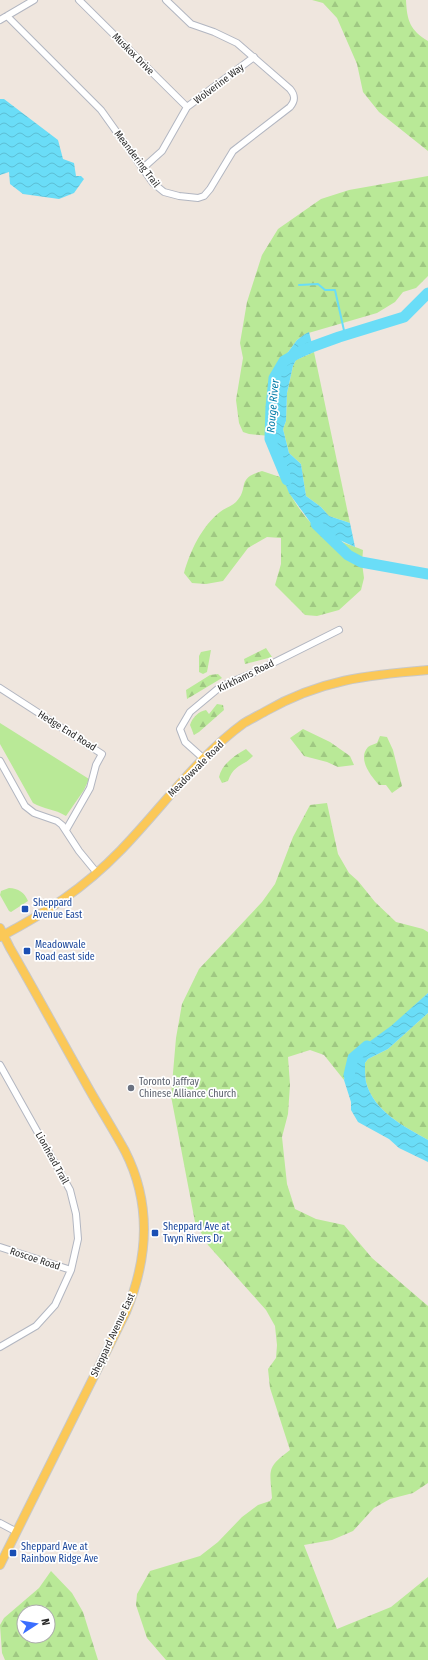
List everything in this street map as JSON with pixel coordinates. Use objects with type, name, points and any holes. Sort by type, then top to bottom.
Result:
[{"type":"main road","name":"Meadowvale Road","points":[[1,933],[71,895],[97,873],[204,759],[245,723],[300,693],[348,679],[428,670]]},
{"type":"main road","name":"Sheppard Avenue East","points":[[0,1565],[126,1312],[137,1283],[143,1253],[144,1235],[140,1195],[135,1176],[125,1152],[1,933]]},
{"type":"street","points":[[0,20],[34,0]]},
{"type":"street","name":"Muskox Drive","points":[[79,0],[187,107]]},
{"type":"street","name":"Meandering Trail","points":[[7,16],[101,110],[153,183],[164,192],[179,196],[198,198],[204,196],[210,189],[233,151],[293,103],[294,96],[290,89],[237,43],[214,32],[191,24],[166,0]]},
{"type":"street","name":"Wolverine Way","points":[[143,168],[162,151],[187,107],[254,57]]},
{"type":"street","name":"Kirkhams Road","points":[[204,759],[185,742],[180,729],[190,712],[220,687],[255,672],[339,630]]},
{"type":"street","name":"Hedge End Road","points":[[0,688],[102,754],[96,765],[90,788],[66,830]]},
{"type":"street","points":[[0,761],[25,806],[34,813],[57,821],[66,830],[97,873]]},
{"type":"street","name":"Lionhead Trail","points":[[0,1066],[70,1190],[76,1214],[78,1239],[71,1270],[55,1304],[36,1326],[0,1347]]},
{"type":"street","name":"Roscoe Road","points":[[0,1247],[71,1270]]},
{"type":"street","points":[[0,1523],[17,1532]]},
{"type":"green space","points":[[312,0],[406,0],[407,14],[413,29],[428,41],[428,151],[379,112],[363,92],[357,64],[337,18],[323,3]]},
{"type":"green space","points":[[428,176],[428,276],[416,288],[403,292],[395,302],[377,313],[305,334],[297,340],[283,359],[269,409],[268,430],[270,436],[243,432],[239,423],[236,400],[243,358],[240,343],[247,302],[262,255],[278,229],[321,199],[349,190]]},
{"type":"green space","points":[[314,352],[350,523],[329,516],[321,507],[306,496],[301,464],[289,453],[283,429],[286,421],[287,393],[293,366],[296,360]]},
{"type":"green space","points":[[262,471],[283,478],[299,508],[305,516],[323,533],[363,550],[362,563],[364,578],[361,590],[339,610],[317,616],[305,615],[275,585],[281,564],[281,538],[267,537],[248,548],[223,581],[206,584],[192,583],[184,573],[193,548],[208,524],[220,512],[236,502],[240,497],[244,484],[249,477]]},
{"type":"green space","points":[[266,648],[272,657],[245,664],[244,659]]},
{"type":"green space","points":[[211,650],[207,672],[203,674],[199,672],[199,656],[201,652]]},
{"type":"green space","points":[[218,674],[222,678],[187,699],[186,690],[210,675]]},
{"type":"green space","points":[[217,704],[223,705],[224,710],[194,735],[190,725],[194,717],[198,713],[206,710],[209,714]]},
{"type":"green space","points":[[0,723],[89,779],[84,790],[66,816],[33,803],[0,744]]},
{"type":"green space","points":[[303,729],[330,742],[350,756],[354,765],[338,767],[327,762],[304,756],[290,738]]},
{"type":"green space","points":[[380,736],[387,737],[393,750],[402,786],[392,793],[386,785],[379,785],[366,767],[364,757],[365,752],[369,746],[377,743]]},
{"type":"green space","points":[[246,749],[253,756],[233,771],[228,781],[222,783],[219,777],[223,768],[233,758]]},
{"type":"green space","points":[[327,803],[338,854],[349,873],[358,881],[375,902],[396,922],[423,929],[428,932],[428,993],[396,1023],[362,1049],[347,1070],[344,1080],[324,1055],[310,1050],[288,1057],[290,1085],[288,1114],[282,1137],[287,1184],[295,1209],[316,1219],[344,1225],[372,1258],[428,1306],[428,1483],[413,1493],[390,1499],[374,1508],[353,1531],[332,1540],[304,1545],[337,1629],[391,1607],[428,1577],[428,1660],[166,1660],[147,1638],[136,1605],[137,1594],[150,1571],[200,1556],[218,1542],[242,1517],[258,1505],[270,1501],[272,1498],[271,1470],[273,1465],[290,1450],[270,1388],[268,1369],[276,1358],[277,1345],[275,1326],[266,1310],[208,1245],[195,1222],[171,1096],[176,1038],[182,1004],[199,969],[262,902],[275,884],[293,837],[310,805]]},
{"type":"green space","points":[[9,888],[21,892],[28,901],[11,912],[0,895],[1,891]]},
{"type":"green space","points":[[428,1013],[428,1140],[391,1117],[376,1102],[370,1093],[366,1082],[365,1063],[368,1059],[388,1049]]},
{"type":"green space","points":[[51,1571],[72,1593],[83,1612],[98,1660],[5,1660],[2,1653],[0,1625],[4,1618],[16,1608],[16,1644],[56,1644],[56,1604],[20,1604],[39,1588]]},
{"type":"water","points":[[0,99],[4,99],[58,140],[63,159],[74,163],[76,176],[81,176],[84,179],[74,193],[59,199],[23,194],[10,184],[9,172],[0,175]]},
{"type":"water","name":"Rouge River","points":[[309,332],[314,352],[296,360],[293,366],[287,393],[286,421],[283,429],[289,453],[301,464],[306,496],[321,507],[329,516],[350,523],[355,547],[324,533],[313,526],[289,493],[283,478],[279,457],[268,430],[269,409],[283,359],[297,340]]},
{"type":"water","points":[[428,993],[428,1013],[388,1049],[368,1059],[365,1063],[365,1075],[370,1093],[383,1110],[409,1129],[428,1140],[428,1162],[399,1148],[389,1139],[358,1122],[351,1110],[351,1102],[344,1080],[347,1068],[362,1047],[391,1026]]},
{"type":"waterway","points":[[299,285],[318,284],[325,290],[335,290],[345,335]]},
{"type":"waterway","name":"Rouge River","points":[[287,480],[270,439],[274,378],[284,361],[303,350],[404,317],[428,293]]},
{"type":"waterway","name":"Rouge River","points":[[316,524],[348,555],[361,562],[428,574]]},
{"type":"waterway","name":"Rouge River","points":[[349,1075],[353,1058],[367,1046]]},
{"type":"place","name":"Sheppard Avenue East","points":[[25,909]]},
{"type":"place","name":"Meadowvale Road east side","points":[[27,951]]},
{"type":"place","name":"Toronto Jaffray Chinese Alliance Church","points":[[131,1088]]},
{"type":"place","name":"Sheppard Ave at Twyn Rivers Dr","points":[[155,1233]]},
{"type":"place","name":"Sheppard Ave at Rainbow Ridge Ave","points":[[13,1553]]}]
